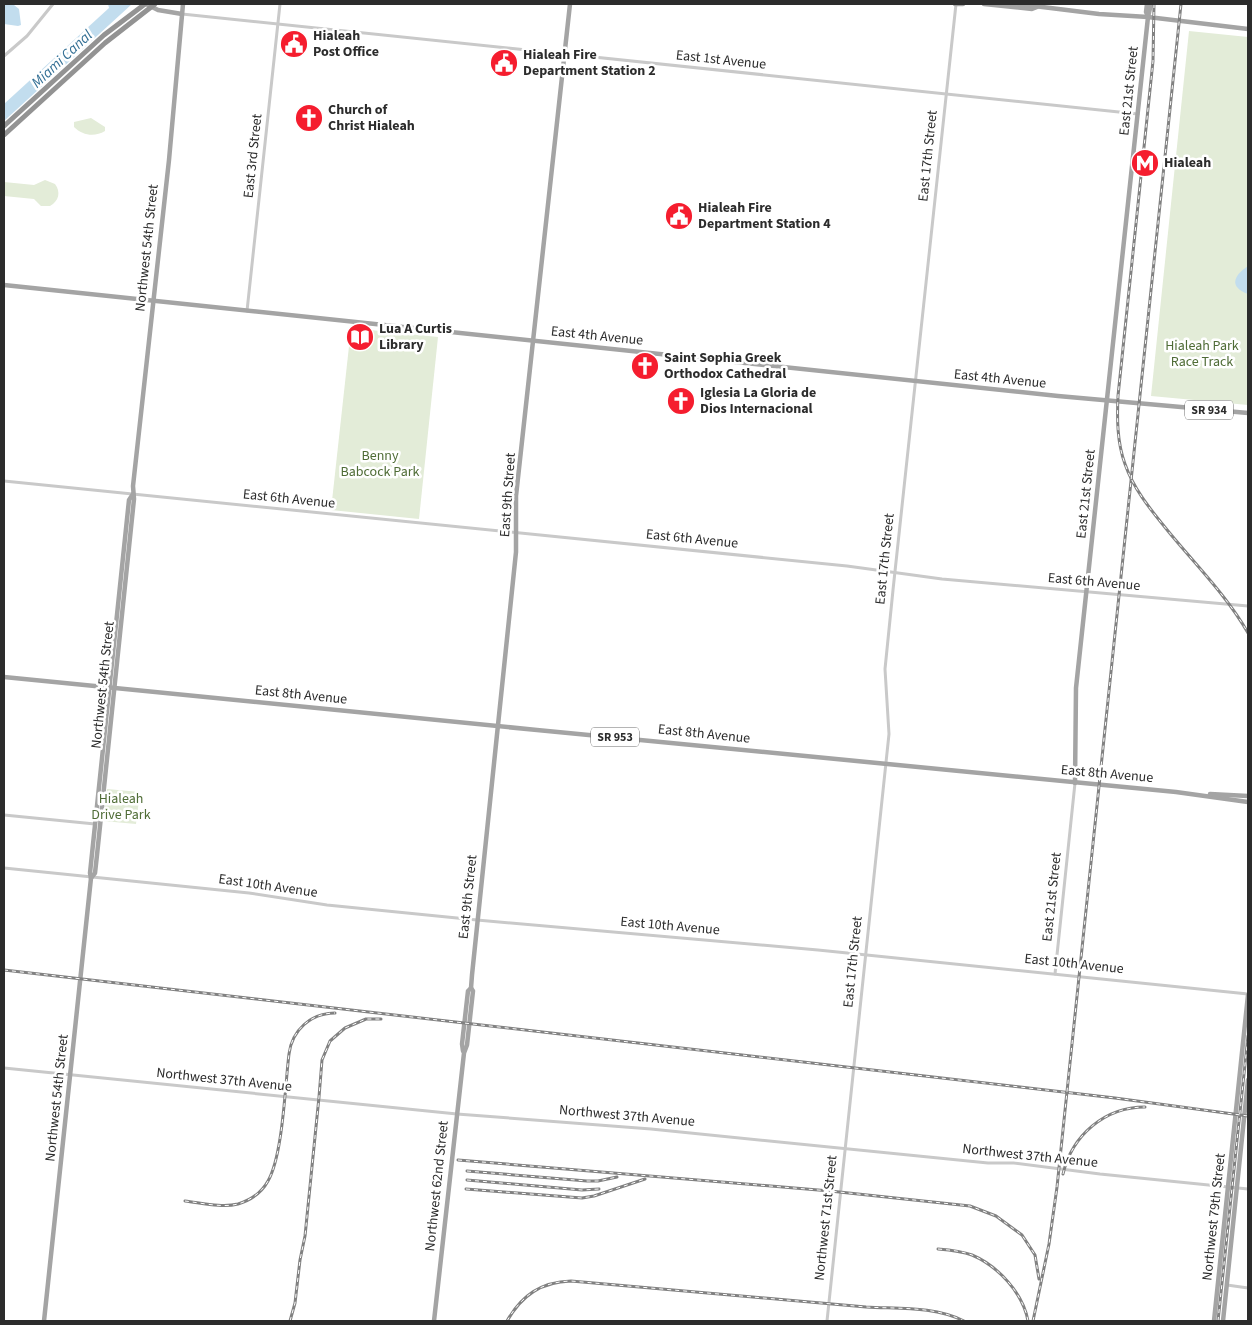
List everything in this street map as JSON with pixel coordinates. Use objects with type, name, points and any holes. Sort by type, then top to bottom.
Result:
[{"type":"highway","points":[[4,126],[104,35],[149,5]]},
{"type":"highway","points":[[4,135],[104,43],[149,5]]},
{"type":"main road","name":"Northwest 54th Street","points":[[91,878],[95,872],[101,820],[98,815],[102,785],[102,758],[125,592],[133,494],[183,4]]},
{"type":"main road","name":"East 9th Street","points":[[466,1027],[468,991],[470,988],[516,558],[516,496],[570,4]]},
{"type":"main road","points":[[956,4],[962,4]]},
{"type":"main road","points":[[984,4],[1032,8],[1037,6]]},
{"type":"main road","points":[[1018,4],[1248,29]]},
{"type":"main road","points":[[1147,4],[1146,12],[1148,17]]},
{"type":"main road","points":[[1148,17],[1151,4]]},
{"type":"main road","points":[[149,5],[158,10],[182,14]]},
{"type":"main road","name":"East 21st Street","points":[[1074,783],[1076,688],[1148,17]]},
{"type":"main road","name":"East 4th Avenue","points":[[4,285],[915,381],[1248,413]]},
{"type":"main road","name":"Northwest 54th Street","points":[[44,1321],[71,1075],[95,824],[102,785],[112,688],[123,552],[129,500],[133,494]]},
{"type":"main road","points":[[123,552],[122,582],[125,592]]},
{"type":"main road","name":"SR 953","points":[[4,677],[112,688]]},
{"type":"main road","name":"East 8th Avenue","points":[[112,688],[885,763],[1201,795],[1224,800],[1248,802]]},
{"type":"main road","name":"East 8th Avenue","points":[[1201,795],[1225,794],[1248,796]]},
{"type":"main road","name":"Northwest 79th Street","points":[[1214,1321],[1236,1115],[1245,1053],[1248,994]]},
{"type":"main road","name":"Northwest 62nd Street","points":[[434,1321],[464,1053],[462,1044],[466,1027]]},
{"type":"main road","name":"Northwest 79th Street","points":[[1223,1321],[1248,1080]]},
{"type":"street","points":[[4,56],[27,36],[53,4]]},
{"type":"street","name":"East 3rd Street","points":[[246,311],[280,4]]},
{"type":"street","name":"East 17th Street","points":[[848,1116],[889,721],[885,669],[956,4]]},
{"type":"street","name":"East 1st Avenue","points":[[182,14],[1138,114]]},
{"type":"street","name":"East 6th Avenue","points":[[4,482],[838,565],[942,579],[1248,606]]},
{"type":"street","name":"East 21st Street","points":[[1055,974],[1074,783]]},
{"type":"street","points":[[4,815],[95,824]]},
{"type":"street","name":"East 10th Avenue","points":[[4,868],[276,896],[312,904],[866,955],[1248,994]]},
{"type":"street","name":"Northwest 37th Avenue","points":[[4,1068],[457,1114],[651,1128],[988,1163],[1014,1163],[1106,1175],[1248,1189]]},
{"type":"street","name":"Northwest 71st Street","points":[[827,1321],[848,1116]]},
{"type":"street","points":[[1227,1285],[1248,1288]]},
{"type":"green space","name":"Hialeah Park Race Track","points":[[1189,31],[1248,37],[1248,405],[1151,396]]},
{"type":"green space","points":[[91,118],[105,127],[105,131],[89,135],[74,127],[74,122]]},
{"type":"green space","points":[[45,180],[55,184],[58,190],[57,199],[50,206],[41,206],[34,199],[4,196],[4,182],[34,185]]},
{"type":"green space","name":"Benny Babcock Park","points":[[351,328],[438,337],[419,519],[331,510]]},
{"type":"green space","name":"Hialeah Drive Park","points":[[107,789],[140,792],[136,824],[103,821]]},
{"type":"water","name":"Miami Canal","points":[[108,4],[132,4],[4,121],[4,104],[109,8]]},
{"type":"water","points":[[4,5],[14,5],[19,9],[21,25],[4,24]]},
{"type":"water","points":[[1248,266],[1248,294],[1238,288],[1235,281],[1236,277]]},
{"type":"railway","points":[[1154,4],[1153,61],[1118,396],[1119,439],[1122,456],[1129,473],[1144,499],[1168,531],[1221,593],[1248,633]]},
{"type":"railway","points":[[1033,1321],[1049,1244],[1057,1187],[1181,4]]},
{"type":"railway","points":[[4,970],[1115,1098],[1248,1116]]},
{"type":"railway","points":[[185,1201],[212,1205],[232,1205],[247,1200],[263,1189],[273,1169],[277,1155],[283,1119],[289,1054],[294,1037],[304,1024],[318,1016],[335,1013]]},
{"type":"railway","points":[[290,1321],[295,1303],[305,1236],[322,1060],[330,1041],[345,1028],[366,1019],[381,1019]]},
{"type":"railway","points":[[1218,1321],[1248,1036]]},
{"type":"railway","points":[[1063,1174],[1067,1160],[1074,1147],[1092,1126],[1117,1112],[1130,1108],[1145,1107]]},
{"type":"railway","points":[[458,1160],[830,1191],[970,1206],[996,1216],[1022,1235],[1035,1255],[1039,1279]]},
{"type":"railway","points":[[467,1171],[587,1181],[617,1177]]},
{"type":"railway","points":[[466,1189],[582,1198],[594,1196],[645,1179]]},
{"type":"railway","points":[[467,1180],[582,1190],[599,1189]]},
{"type":"railway","points":[[938,1249],[972,1255],[1000,1273],[1021,1300],[1028,1321]]},
{"type":"railway","points":[[507,1321],[519,1304],[533,1292],[550,1284],[571,1281],[866,1307],[916,1309],[941,1313],[964,1321]]},
{"type":"place","name":"Hialeah Post Office","points":[[294,44]]},
{"type":"place","name":"Hialeah Fire Department Station 2","points":[[504,63]]},
{"type":"place","name":"Church of Christ Hialeah","points":[[309,118]]},
{"type":"place","name":"Hialeah","points":[[1145,163]]},
{"type":"place","name":"Hialeah Fire Department Station 4","points":[[679,216]]},
{"type":"place","name":"Lua A Curtis Library","points":[[360,337]]},
{"type":"place","name":"Saint Sophia Greek Orthodox Cathedral","points":[[645,366]]},
{"type":"place","name":"Iglesia La Gloria de Dios Internacional","points":[[681,401]]}]
